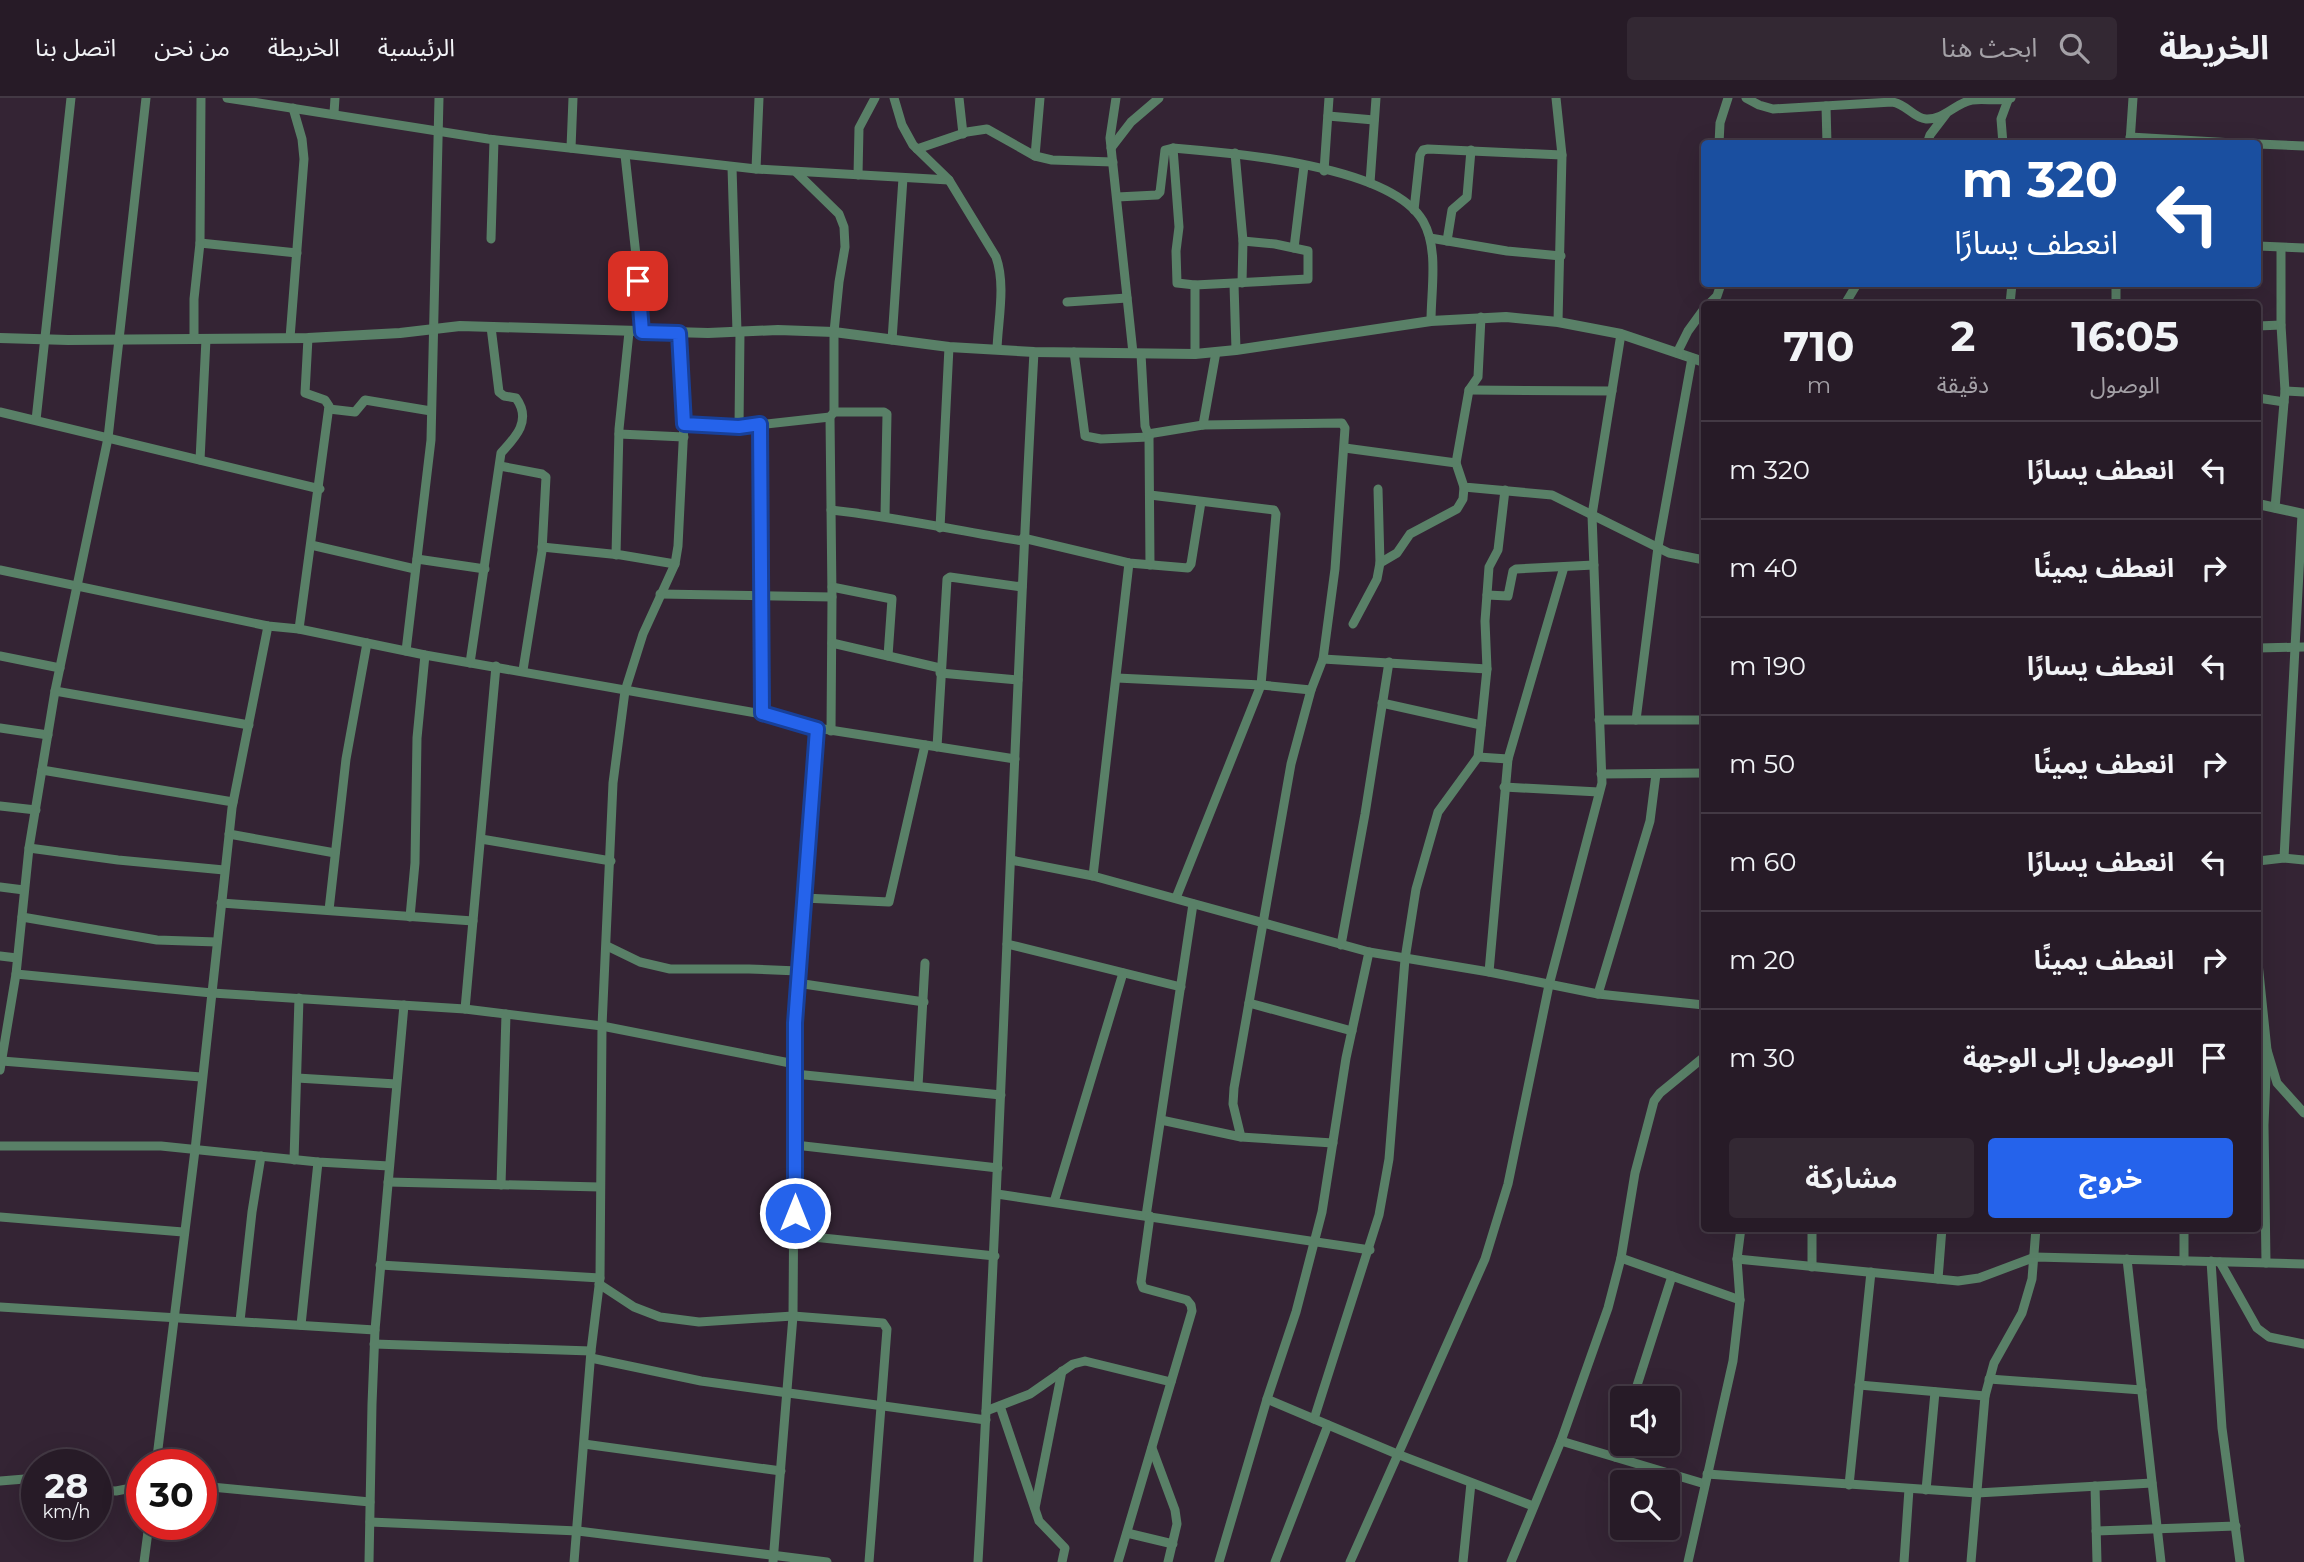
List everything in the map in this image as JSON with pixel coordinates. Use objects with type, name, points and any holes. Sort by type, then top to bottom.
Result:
[{"type":"street","points":[[36,420],[71,98]]},
{"type":"street","points":[[146,98],[108,438],[55,691],[29,848],[16,974],[1,1065],[201,1077]]},
{"type":"street","points":[[200,460],[200,339],[194,299],[200,243],[201,98]]},
{"type":"street","points":[[234,98],[494,139],[625,155],[756,169],[949,180]]},
{"type":"street","points":[[334,113],[335,98]]},
{"type":"street","points":[[406,651],[431,440],[439,98]]},
{"type":"street","points":[[571,148],[573,98]]},
{"type":"street","points":[[756,169],[759,98]]},
{"type":"street","points":[[858,175],[859,128],[875,98]]},
{"type":"street","points":[[894,98],[902,125],[917,149],[949,180],[988,242],[1000,269],[997,349]]},
{"type":"street","points":[[959,98],[963,134]]},
{"type":"street","points":[[1035,156],[1040,98]]},
{"type":"street","points":[[1116,98],[1110,129],[1112,162],[1127,298],[1148,436],[1150,565]]},
{"type":"street","points":[[1111,148],[1132,122],[1159,98]]},
{"type":"street","points":[[1324,171],[1329,98]]},
{"type":"street","points":[[1370,183],[1376,98]]},
{"type":"street","points":[[1556,98],[1562,155],[1558,322]]},
{"type":"street","points":[[1746,98],[1759,106],[1773,109],[1806,102],[1826,106],[1892,100],[1925,119],[1947,113],[1969,100],[2009,99],[2001,118],[2004,140]]},
{"type":"street","points":[[2130,140],[2133,98]]},
{"type":"street","points":[[1719,140],[1725,100]]},
{"type":"street","points":[[1826,106],[1827,140]]},
{"type":"street","points":[[290,338],[304,159],[302,139],[293,108]]},
{"type":"street","points":[[1928,140],[1947,113]]},
{"type":"street","points":[[1328,116],[1374,120]]},
{"type":"street","points":[[917,149],[987,129],[1035,156],[1052,160],[1112,162]]},
{"type":"street","points":[[491,239],[494,139]]},
{"type":"street","points":[[2261,144],[2304,146]]},
{"type":"street","points":[[1117,198],[1157,195],[1160,192],[1165,150],[1173,148],[1285,160],[1370,183],[1393,193],[1414,210],[1430,237],[1431,321]]},
{"type":"street","points":[[1173,148],[1179,227],[1176,281],[1182,285],[1306,281],[1309,275],[1310,253],[1294,247],[1243,241]]},
{"type":"street","points":[[1414,210],[1420,155],[1423,150],[1562,155]]},
{"type":"street","points":[[1447,240],[1452,210],[1467,197],[1471,150]]},
{"type":"street","points":[[1236,153],[1243,241],[1238,283],[1236,350]]},
{"type":"street","points":[[625,155],[642,332]]},
{"type":"street","points":[[1294,247],[1304,166]]},
{"type":"street","points":[[732,167],[739,427]]},
{"type":"street","points":[[796,172],[839,214],[844,227],[845,247],[834,332],[831,731]]},
{"type":"street","points":[[892,340],[904,178]]},
{"type":"street","points":[[1430,237],[1507,251],[1561,256]]},
{"type":"street","points":[[200,243],[297,253]]},
{"type":"street","points":[[2261,246],[2304,248]]},
{"type":"street","points":[[2275,508],[2285,391],[2281,326],[2281,248]]},
{"type":"street","points":[[1195,285],[1195,354]]},
{"type":"street","points":[[1067,302],[1127,298]]},
{"type":"street","points":[[1676,354],[1701,313]]},
{"type":"street","points":[[0,338],[308,338],[491,327],[679,333],[834,332],[949,347],[1034,352],[1195,354],[1431,321],[1481,317],[1558,322],[1621,334],[1701,361]]},
{"type":"street","points":[[1380,564],[1395,555],[1410,534],[1457,509],[1462,499],[1464,487],[1456,463],[1468,390],[1478,377],[1481,317]]},
{"type":"street","points":[[2261,326],[2281,326]]},
{"type":"street","points":[[470,663],[501,453],[520,430],[523,415],[516,398],[504,396],[499,392],[491,327]]},
{"type":"street","points":[[616,555],[619,434],[629,332]]},
{"type":"street","points":[[574,1562],[591,1354],[600,1281],[602,1026],[613,783],[625,691],[643,634],[675,564],[678,546],[684,437],[679,333]]},
{"type":"street","points":[[1350,1562],[1485,1259],[1508,1184],[1549,985],[1599,792],[1601,774],[1592,515],[1621,334]]},
{"type":"street","points":[[299,629],[329,409],[325,400],[305,393],[308,338]]},
{"type":"street","points":[[940,528],[949,347]]},
{"type":"street","points":[[978,1562],[995,1256],[1023,540],[1034,352]]},
{"type":"street","points":[[1074,352],[1085,436],[1101,439],[1148,436],[1203,425],[1342,423],[1345,428],[1335,569],[1322,659],[1290,764],[1233,1096],[1241,1137]]},
{"type":"street","points":[[1203,425],[1216,352]]},
{"type":"street","points":[[1636,720],[1658,547],[1692,358]]},
{"type":"street","points":[[1468,390],[1612,391]]},
{"type":"street","points":[[2285,391],[2304,392]]},
{"type":"street","points":[[2261,398],[2284,402]]},
{"type":"street","points":[[329,409],[355,412],[365,400],[431,411]]},
{"type":"street","points":[[0,412],[320,489]]},
{"type":"street","points":[[684,424],[739,427],[832,414],[884,412],[887,414],[885,516]]},
{"type":"street","points":[[760,424],[762,713]]},
{"type":"street","points":[[619,434],[684,437]]},
{"type":"street","points":[[1345,448],[1456,463]]},
{"type":"street","points":[[500,466],[544,475],[542,547],[523,670]]},
{"type":"street","points":[[1464,487],[1552,495],[1669,552],[1701,559]]},
{"type":"street","points":[[1353,624],[1377,579],[1380,564],[1378,489]]},
{"type":"street","points":[[1314,1419],[1379,1215],[1389,1159],[1405,958],[1416,889],[1437,815],[1478,757],[1487,669],[1485,621],[1489,567],[1498,550],[1505,490]]},
{"type":"street","points":[[1150,495],[1276,512],[1261,685],[1176,898]]},
{"type":"street","points":[[831,510],[885,516],[940,528],[1023,540],[1129,564],[1190,567],[1201,502]]},
{"type":"street","points":[[2261,505],[2303,514],[2299,646],[2284,858]]},
{"type":"street","points":[[311,545],[415,569]]},
{"type":"street","points":[[542,547],[675,564]]},
{"type":"street","points":[[416,558],[485,569]]},
{"type":"street","points":[[1093,876],[1129,564]]},
{"type":"street","points":[[1487,595],[1508,596],[1514,569],[1594,565]]},
{"type":"street","points":[[1489,972],[1508,759],[1564,566]]},
{"type":"street","points":[[0,570],[268,626],[299,629],[470,663],[762,713],[817,729],[1015,759]]},
{"type":"street","points":[[937,747],[947,578],[1022,587]]},
{"type":"street","points":[[832,587],[892,599],[888,656]]},
{"type":"street","points":[[660,594],[832,597]]},
{"type":"street","points":[[158,1449],[195,1150],[233,802],[268,626]]},
{"type":"street","points":[[329,911],[346,759],[367,643]]},
{"type":"street","points":[[832,643],[940,671],[1018,680]]},
{"type":"street","points":[[2261,648],[2299,646]]},
{"type":"street","points":[[410,917],[415,863],[417,738],[425,654]]},
{"type":"street","points":[[0,656],[60,668]]},
{"type":"street","points":[[1322,659],[1487,669]]},
{"type":"street","points":[[1341,945],[1389,662]]},
{"type":"street","points":[[465,1009],[496,666]]},
{"type":"street","points":[[1117,678],[1311,690]]},
{"type":"street","points":[[55,691],[249,725]]},
{"type":"street","points":[[1382,703],[1481,725]]},
{"type":"street","points":[[1599,720],[1701,720]]},
{"type":"street","points":[[0,729],[48,735]]},
{"type":"street","points":[[773,1559],[793,1316],[797,983],[817,729]]},
{"type":"street","points":[[804,898],[889,902],[925,745]]},
{"type":"street","points":[[1478,757],[1508,759]]},
{"type":"street","points":[[42,770],[233,802]]},
{"type":"street","points":[[1601,774],[1701,774]]},
{"type":"street","points":[[1598,994],[1650,821],[1656,774]]},
{"type":"street","points":[[1504,787],[1599,792]]},
{"type":"street","points":[[0,806],[36,810]]},
{"type":"street","points":[[229,834],[335,853]]},
{"type":"street","points":[[481,839],[611,861]]},
{"type":"street","points":[[29,848],[224,870]]},
{"type":"street","points":[[2261,861],[2284,858],[2304,860]]},
{"type":"street","points":[[1010,860],[1093,876],[1369,952],[1598,994],[1701,1005]]},
{"type":"street","points":[[0,887],[24,890]]},
{"type":"street","points":[[221,903],[473,921]]},
{"type":"street","points":[[1118,1562],[1192,1311],[1187,1300],[1143,1288],[1141,1282],[1161,1120],[1193,904]]},
{"type":"street","points":[[22,917],[158,940],[217,942]]},
{"type":"street","points":[[1007,944],[1181,988]]},
{"type":"street","points":[[607,946],[640,962],[670,969],[798,971]]},
{"type":"street","points":[[1219,1562],[1267,1399],[1296,1312],[1322,1212],[1352,1031],[1369,952]]},
{"type":"street","points":[[0,956],[18,958]]},
{"type":"street","points":[[918,1086],[925,963]]},
{"type":"street","points":[[1054,1202],[1124,973]]},
{"type":"street","points":[[16,974],[212,993],[506,1014],[602,1026],[795,1069],[1001,1095]]},
{"type":"street","points":[[797,983],[924,1002]]},
{"type":"street","points":[[2261,992],[2267,1050],[2264,1125],[2266,1263]]},
{"type":"street","points":[[294,1160],[299,998]]},
{"type":"street","points":[[1250,1003],[1352,1031]]},
{"type":"street","points":[[369,1562],[374,1344],[404,1005]]},
{"type":"street","points":[[501,1185],[506,1014]]},
{"type":"street","points":[[2267,1050],[2277,1083],[2304,1113]]},
{"type":"street","points":[[1511,1562],[1561,1441],[1608,1308],[1621,1258],[1635,1172],[1656,1097],[1701,1060]]},
{"type":"street","points":[[297,1078],[396,1084]]},
{"type":"street","points":[[1161,1120],[1241,1137],[1333,1143]]},
{"type":"street","points":[[795,1145],[998,1168]]},
{"type":"street","points":[[0,1146],[161,1146],[294,1160],[389,1166]]},
{"type":"street","points":[[240,1321],[261,1156]]},
{"type":"street","points":[[301,1325],[318,1162]]},
{"type":"street","points":[[388,1182],[600,1188]]},
{"type":"street","points":[[997,1194],[1370,1250]]},
{"type":"street","points":[[0,1217],[184,1232]]},
{"type":"street","points":[[1688,1562],[1733,1361],[1740,1300],[1737,1259],[1740,1232]]},
{"type":"street","points":[[1812,1232],[1812,1267]]},
{"type":"street","points":[[1938,1279],[1942,1232]]},
{"type":"street","points":[[1970,1562],[1985,1396],[1994,1363],[2022,1313],[2035,1257],[2036,1232]]},
{"type":"street","points":[[2183,1232],[2184,1261]]},
{"type":"street","points":[[794,1235],[995,1256]]},
{"type":"street","points":[[1737,1259],[1958,1281],[1979,1278],[2035,1257],[2304,1264]]},
{"type":"street","points":[[1621,1258],[1740,1300]]},
{"type":"street","points":[[2127,1259],[2161,1562]]},
{"type":"street","points":[[2216,1262],[2262,1334],[2304,1344]]},
{"type":"street","points":[[2216,1262],[2222,1427],[2240,1562]]},
{"type":"street","points":[[380,1265],[600,1281],[634,1307],[660,1317],[699,1322],[793,1316],[883,1323],[887,1329],[869,1562]]},
{"type":"street","points":[[1849,1485],[1871,1272]]},
{"type":"street","points":[[1637,1386],[1672,1276]]},
{"type":"street","points":[[0,1307],[375,1330]]},
{"type":"street","points":[[374,1344],[591,1354],[701,1381],[788,1394],[986,1415],[1030,1394],[1073,1364],[1094,1362],[1171,1382]]},
{"type":"street","points":[[1034,1510],[1062,1370]]},
{"type":"street","points":[[1989,1379],[2142,1390]]},
{"type":"street","points":[[1859,1385],[1985,1396]]},
{"type":"street","points":[[1926,1490],[1935,1392]]},
{"type":"street","points":[[1267,1399],[1397,1454],[1533,1506]]},
{"type":"street","points":[[1000,1406],[1034,1510],[1044,1529],[1065,1548],[1062,1562]]},
{"type":"street","points":[[1275,1562],[1328,1425]]},
{"type":"street","points":[[1561,1441],[1706,1479],[1977,1493],[2152,1483]]},
{"type":"street","points":[[584,1444],[781,1471]]},
{"type":"street","points":[[1152,1447],[1175,1510],[1177,1524],[1168,1562]]},
{"type":"street","points":[[0,1481],[21,1479]]},
{"type":"street","points":[[1463,1562],[1471,1483]]},
{"type":"street","points":[[2095,1486],[2097,1562]]},
{"type":"street","points":[[217,1488],[370,1502]]},
{"type":"street","points":[[1904,1562],[1909,1489]]},
{"type":"street","points":[[370,1522],[578,1531],[773,1559],[827,1562]]},
{"type":"street","points":[[2096,1531],[2235,1527]]},
{"type":"street","points":[[1127,1533],[1173,1544]]},
{"type":"street","points":[[144,1562],[147,1540]]},
{"type":"route","points":[[638,281],[642,332],[679,333],[684,424],[739,427],[760,424],[762,713],[817,729],[795,1023],[795,1213]]}]
